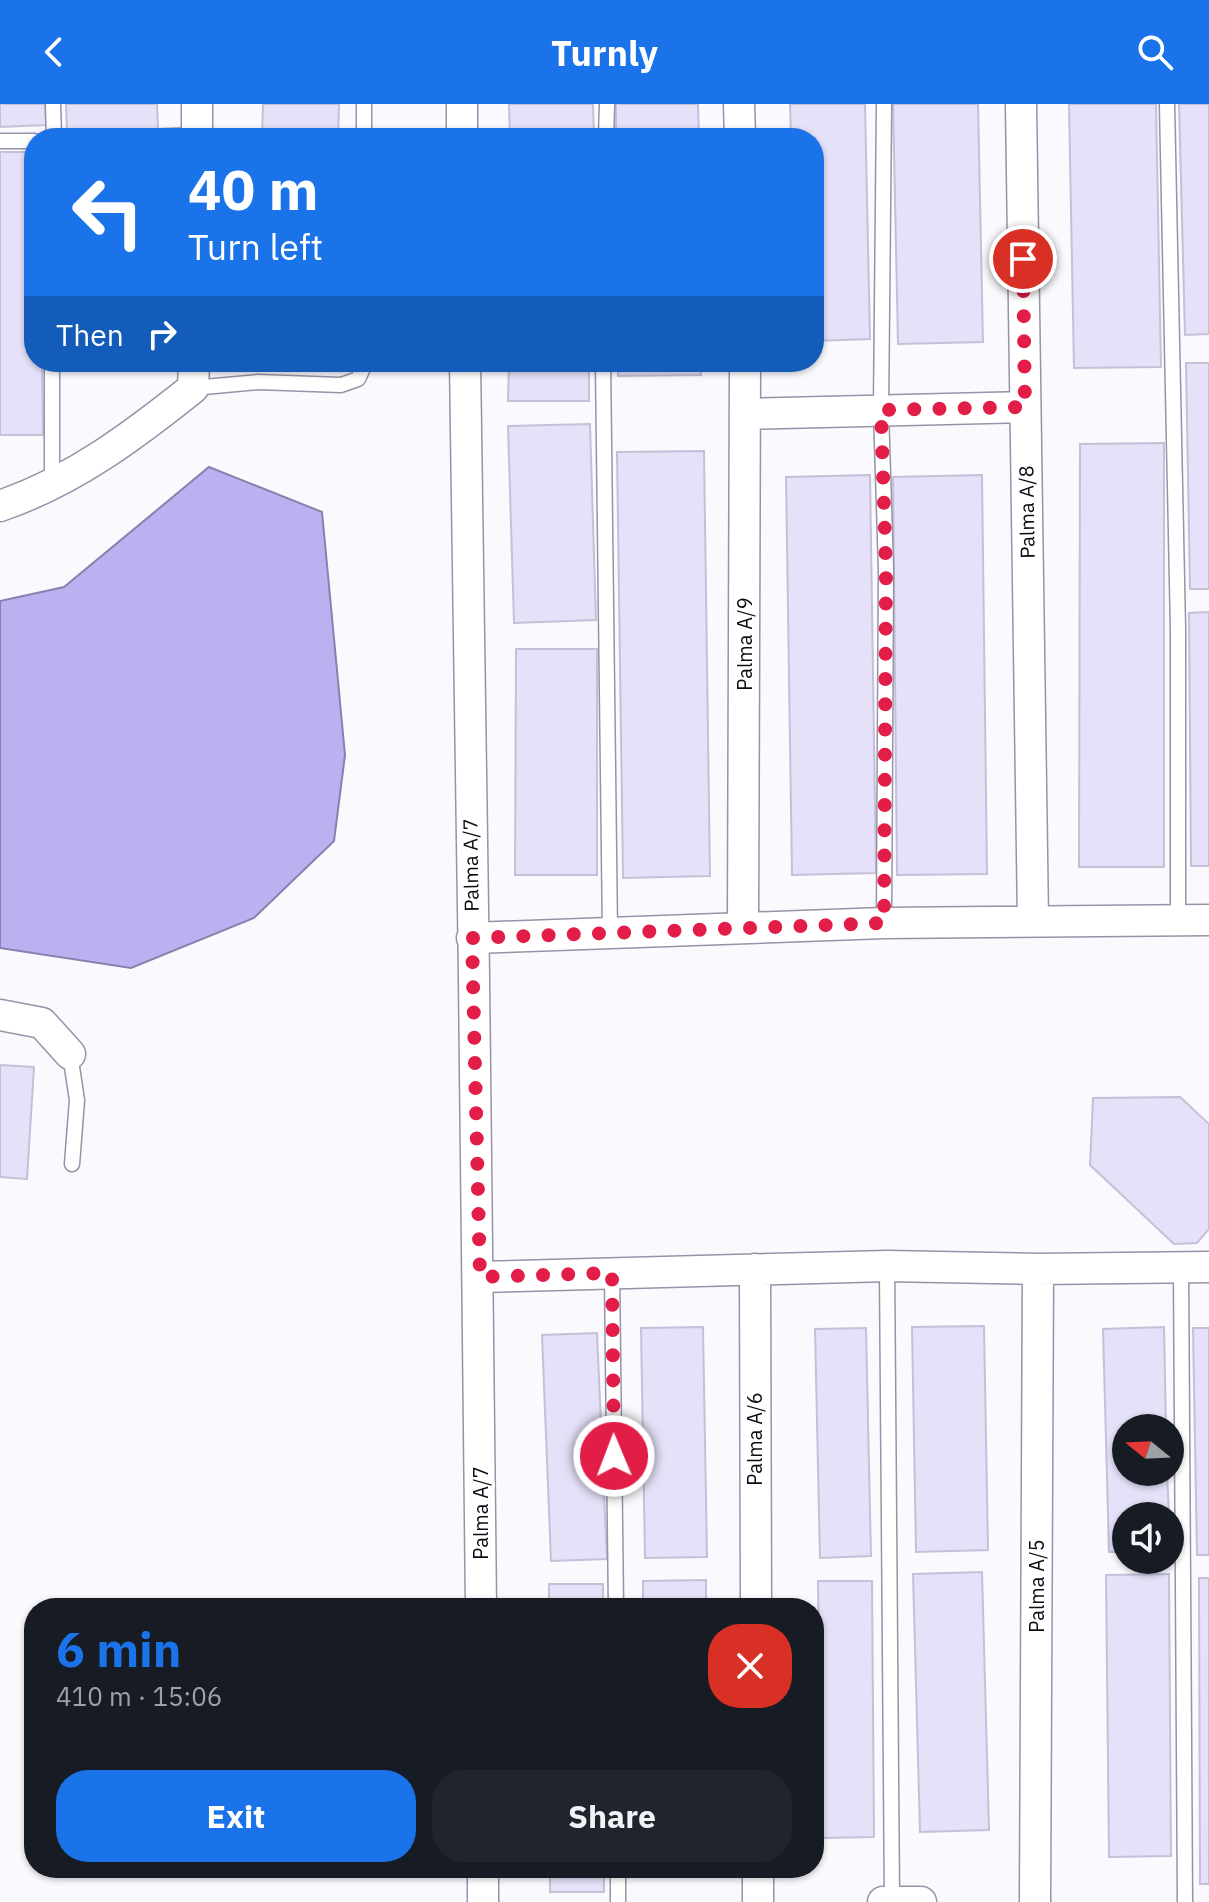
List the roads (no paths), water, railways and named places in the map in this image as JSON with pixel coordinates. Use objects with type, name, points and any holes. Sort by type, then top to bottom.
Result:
[{"type":"street","points":[[197,104],[197,128]]},
{"type":"street","points":[[462,104],[462,128]]},
{"type":"street","points":[[739,104],[740,128]]},
{"type":"street","name":"Palma A/8","points":[[1021,104],[1033,921]]},
{"type":"street","name":"Palma A/7","points":[[465,372],[472,938],[480,1277],[481,1598]]},
{"type":"street","name":"Palma A/9","points":[[743,927],[745,372]]},
{"type":"street","points":[[0,506],[52,486],[124,443],[194,375]]},
{"type":"street","points":[[746,414],[1025,407]]},
{"type":"street","points":[[472,938],[884,923],[1209,920]]},
{"type":"street","points":[[0,1015],[42,1023],[70,1054]]},
{"type":"street","points":[[480,1277],[887,1266],[1038,1269],[1195,1267]]},
{"type":"street","name":"Palma A/6","points":[[755,1269],[756,1598]]},
{"type":"street","name":"Palma A/5","points":[[1035,1902],[1038,1269]]},
{"type":"street","points":[[483,1878],[483,1902]]},
{"type":"street","points":[[758,1878],[758,1902]]},
{"type":"street","points":[[883,1902],[921,1902]]},
{"type":"lane","points":[[53,104],[54,128]]},
{"type":"lane","points":[[364,104],[364,128]]},
{"type":"lane","points":[[606,128],[607,104]]},
{"type":"lane","points":[[884,104],[881,410],[886,570],[884,923]]},
{"type":"lane","points":[[1167,104],[1178,629],[1178,920]]},
{"type":"lane","points":[[0,141],[24,141]]},
{"type":"lane","points":[[52,372],[52,486]]},
{"type":"lane","points":[[194,375],[258,382],[341,385],[358,379],[361,372]]},
{"type":"lane","points":[[603,372],[610,934]]},
{"type":"lane","points":[[70,1054],[77,1100],[72,1164]]},
{"type":"lane","points":[[887,1266],[892,1902]]},
{"type":"lane","points":[[1185,1902],[1195,1267]]},
{"type":"lane","points":[[612,1273],[616,1598]]},
{"type":"lane","points":[[618,1878],[618,1902]]}]
